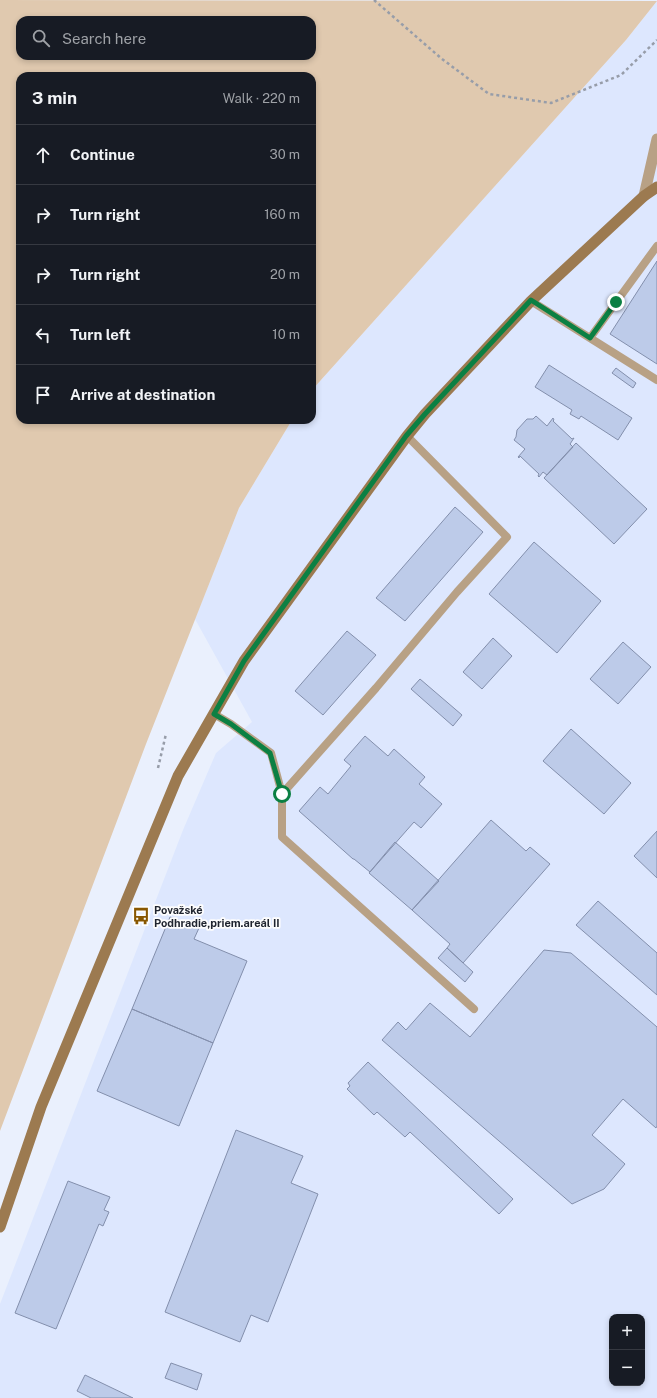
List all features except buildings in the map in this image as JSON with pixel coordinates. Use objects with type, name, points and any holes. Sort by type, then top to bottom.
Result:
[{"type":"main road","points":[[0,1227],[41,1107],[178,776],[244,661],[406,436],[425,414],[531,300],[644,196],[657,187]]},
{"type":"street","points":[[644,196],[657,139]]},
{"type":"lane","points":[[590,338],[657,246]]},
{"type":"lane","points":[[531,300],[657,380]]},
{"type":"lane","points":[[282,794],[376,688],[457,592],[508,537],[406,436]]},
{"type":"lane","points":[[214,714],[231,724],[270,753],[282,794],[282,837],[474,1009]]},
{"type":"path","points":[[374,0],[442,58],[489,94],[551,103],[621,75],[657,40]]},
{"type":"path","points":[[158,768],[166,734]]},
{"type":"shaded area","points":[[0,0],[657,1],[626,40],[316,386],[316,72],[16,72],[16,424],[290,424],[239,508],[146,744],[0,1131]]},
{"type":"shaded area","points":[[657,1],[657,1398],[0,1398],[0,1304],[183,830],[216,753],[252,722],[195,619],[239,508],[290,424],[316,424],[316,386],[626,40]]},
{"type":"place","name":"Považské Podhradie,priem.areál II","points":[[141,916]]},
{"type":"route","points":[[282,794],[270,753],[231,724],[214,714],[244,661],[406,436],[531,300],[590,338],[616,302]]}]
